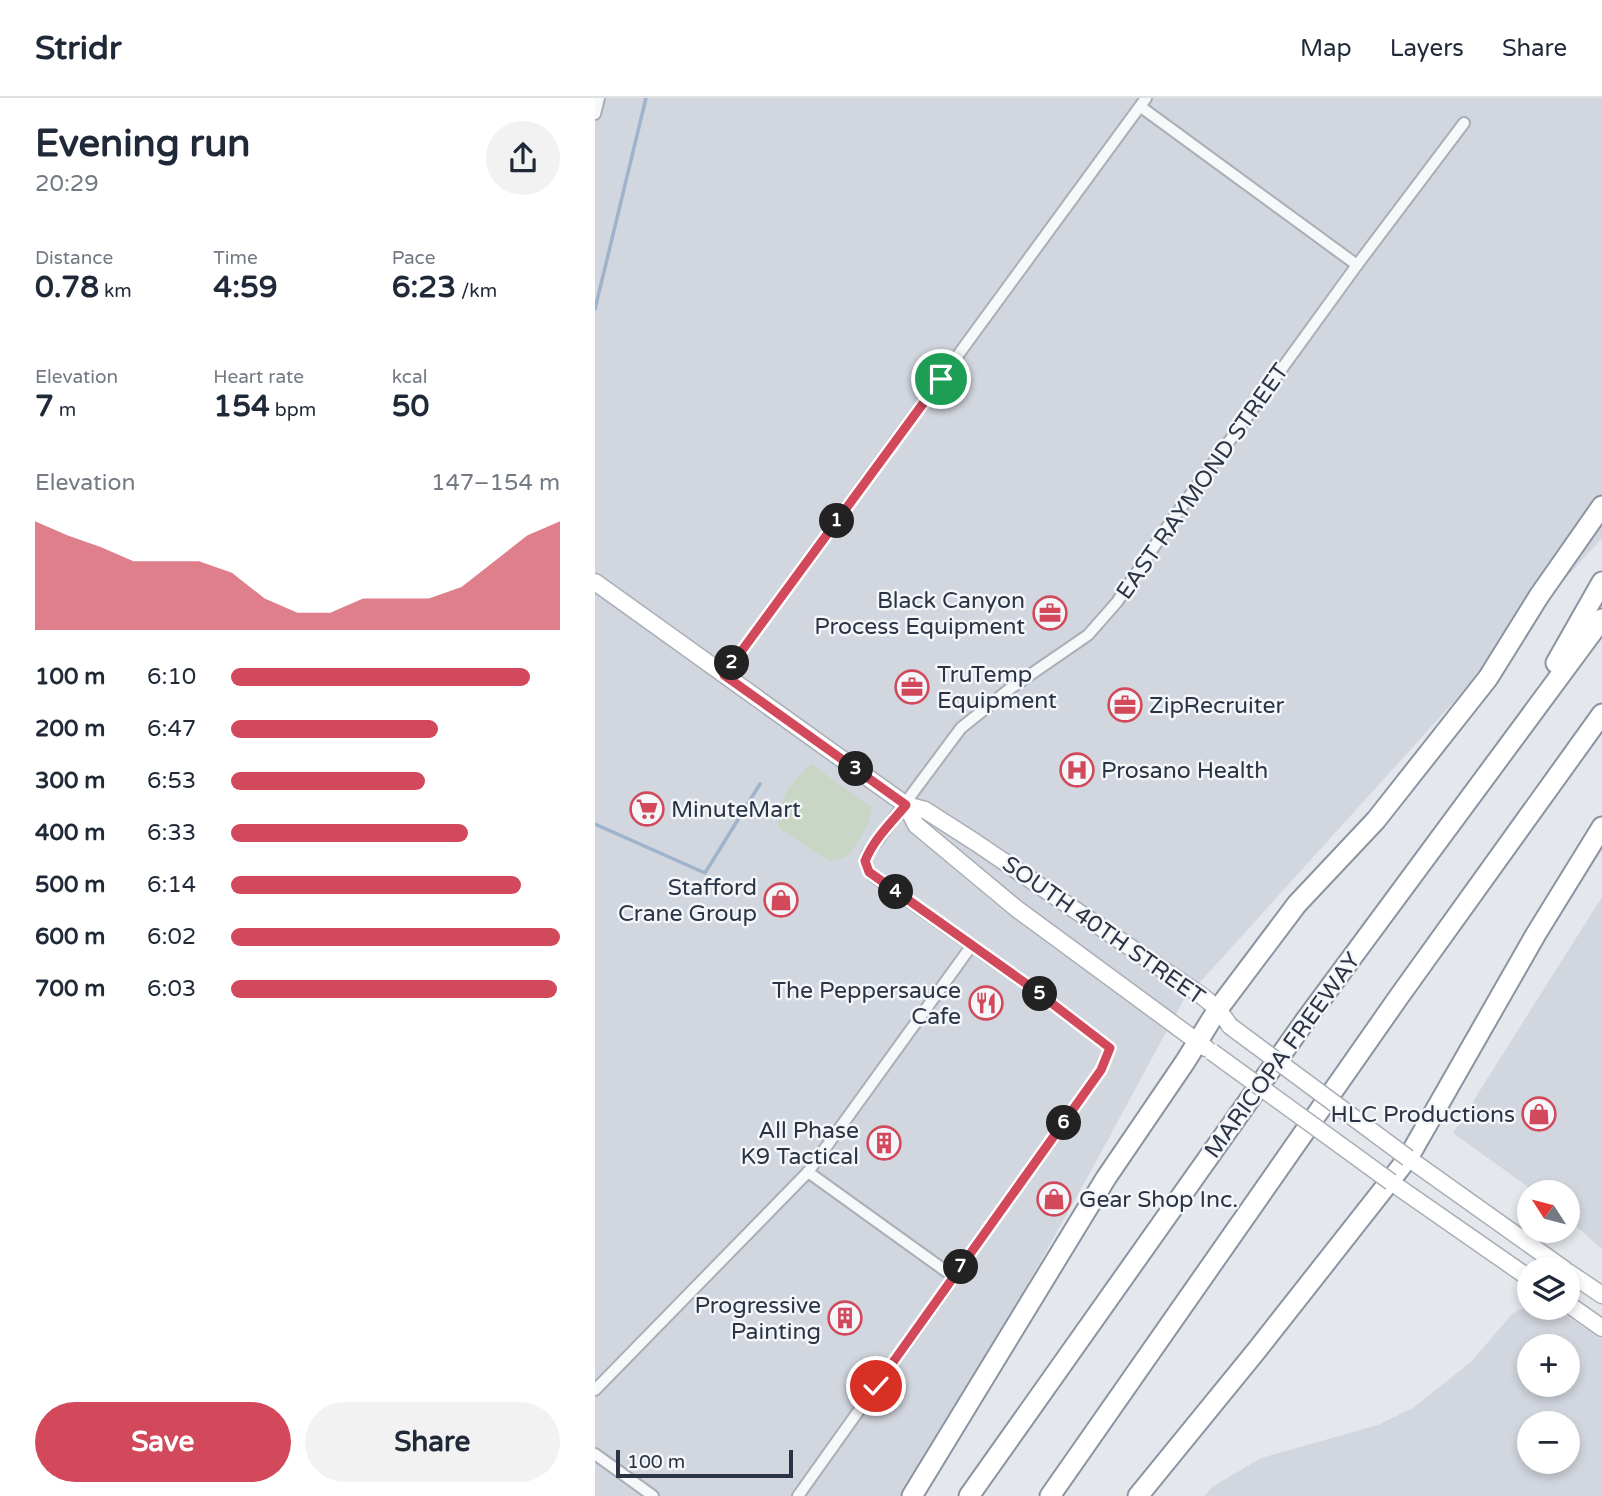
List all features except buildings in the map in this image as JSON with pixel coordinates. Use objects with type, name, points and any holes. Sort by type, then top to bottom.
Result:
[{"type":"highway","points":[[912,1496],[1090,1204],[1185,1062],[1204,1047],[1217,1009],[1297,904],[1376,820],[1488,678],[1539,596],[1602,506]]},
{"type":"highway","points":[[1505,749],[1602,582]]},
{"type":"highway","name":"MARICOPA FREEWAY","points":[[969,1496],[1305,1021],[1602,619]]},
{"type":"highway","points":[[1049,1496],[1398,998],[1602,715]]},
{"type":"highway","points":[[1138,1496],[1408,1158],[1529,946],[1602,827]]},
{"type":"main road","name":"SOUTH 40TH STREET","points":[[595,582],[906,805],[925,810],[1125,943],[1217,1009],[1230,1026],[1547,1257]]},
{"type":"main road","name":"SOUTH 40TH STREET","points":[[906,805],[916,825],[1017,909],[1391,1182],[1517,1270]]},
{"type":"main road","points":[[1580,1280],[1602,1295]]},
{"type":"main road","points":[[1580,1312],[1602,1328]]},
{"type":"street","points":[[595,114],[599,98]]},
{"type":"street","points":[[724,675],[1144,103],[1357,265]]},
{"type":"street","name":"EAST RAYMOND STREET","points":[[906,805],[961,728],[1011,688],[1088,635],[1109,611],[1357,265],[1464,123]]},
{"type":"street","points":[[798,1496],[1101,1070],[1110,1048],[869,872],[865,861],[875,842],[906,805]]},
{"type":"street","points":[[595,1390],[808,1172],[972,945]]},
{"type":"street","points":[[808,1172],[954,1277]]},
{"type":"street","points":[[595,1454],[653,1496]]},
{"type":"shaded area","points":[[595,98],[1602,98],[1602,538],[1183,1001],[909,1496],[595,1496]]},
{"type":"shaded area","points":[[1602,897],[1602,1249],[1580,1230],[1580,1180],[1518,1180],[1453,1133]]},
{"type":"shaded area","points":[[1517,1311],[1517,1320],[1573,1320],[1602,1339],[1602,1496],[1204,1496],[1212,1487],[1261,1458],[1378,1425],[1413,1408],[1471,1362]]},
{"type":"green space","points":[[811,764],[871,807],[863,834],[844,858],[829,861],[778,827],[783,799],[796,779]]},
{"type":"waterway","points":[[595,309],[646,98]]},
{"type":"waterway","points":[[595,824],[705,873],[760,784]]},
{"type":"place","name":"Black Canyon Process Equipment","points":[[1050,613]]},
{"type":"place","name":"TruTemp Equipment","points":[[912,687]]},
{"type":"place","name":"ZipRecruiter","points":[[1125,705]]},
{"type":"place","name":"Prosano Health","points":[[1077,770]]},
{"type":"place","name":"MinuteMart","points":[[647,809]]},
{"type":"place","name":"Stafford Crane Group","points":[[781,900]]},
{"type":"place","name":"The Peppersauce Cafe","points":[[986,1003]]},
{"type":"place","name":"HLC Productions","points":[[1539,1114]]},
{"type":"place","name":"All Phase K9 Tactical","points":[[884,1143]]},
{"type":"place","name":"Gear Shop Inc.","points":[[1054,1199]]},
{"type":"place","name":"Progressive Painting","points":[[845,1318]]},
{"type":"route","points":[[876,1386],[1101,1070],[1110,1048],[1028,985],[869,872],[865,861],[875,842],[906,805],[724,675],[941,379]]}]
